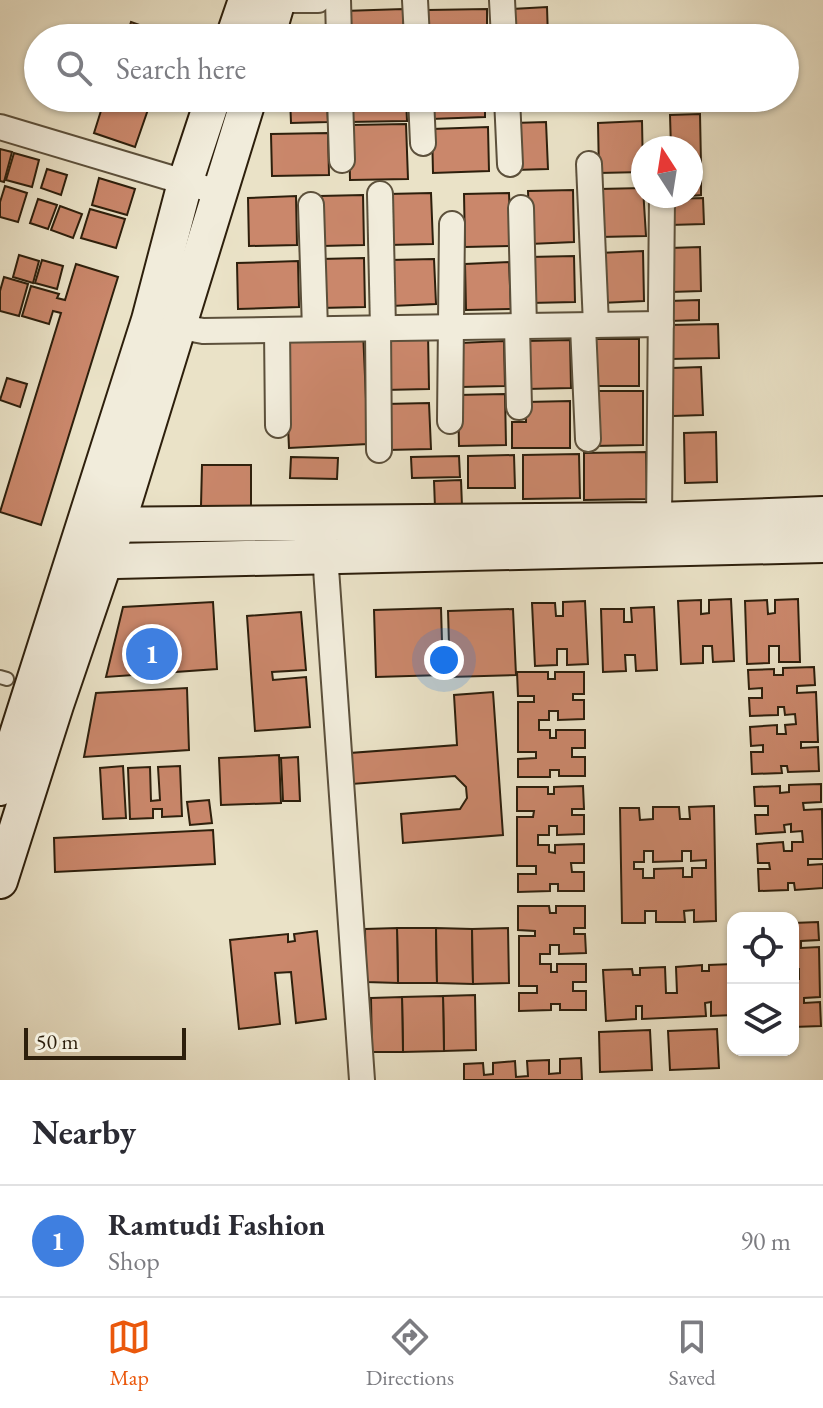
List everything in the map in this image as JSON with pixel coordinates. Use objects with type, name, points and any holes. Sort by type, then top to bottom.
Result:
[{"type":"street","points":[[238,24],[246,0]]},
{"type":"street","points":[[271,24],[278,0],[318,0]]},
{"type":"street","points":[[338,0],[339,24]]},
{"type":"street","points":[[415,0],[416,24]]},
{"type":"street","points":[[502,0],[503,24]]},
{"type":"street","points":[[101,526],[149,320],[185,183],[208,112]]},
{"type":"street","points":[[0,881],[89,562],[181,327],[245,112]]},
{"type":"street","points":[[340,112],[342,160]]},
{"type":"street","points":[[422,112],[423,143]]},
{"type":"street","points":[[508,112],[510,164]]},
{"type":"street","points":[[0,127],[221,193]]},
{"type":"street","points":[[588,439],[589,164]]},
{"type":"street","points":[[379,450],[380,194]]},
{"type":"street","points":[[311,205],[315,329]]},
{"type":"street","points":[[519,407],[521,208]]},
{"type":"street","points":[[659,520],[662,208]]},
{"type":"street","points":[[450,421],[452,224]]},
{"type":"street","points":[[181,327],[203,331],[661,324]]},
{"type":"street","points":[[277,330],[278,425]]},
{"type":"street","points":[[101,526],[659,520],[823,514]]},
{"type":"street","points":[[323,523],[362,1080]]},
{"type":"street","points":[[89,562],[823,545]]},
{"type":"street","points":[[0,788],[89,562]]},
{"type":"building","points":[[547,7],[548,24],[513,24],[512,9]]},
{"type":"building","points":[[403,9],[404,24],[344,24],[344,11]]},
{"type":"building","points":[[487,9],[487,24],[428,24],[428,10]]},
{"type":"building","points":[[101,112],[147,112],[135,147],[94,133]]},
{"type":"building","points":[[291,112],[328,112],[328,122],[291,123]]},
{"type":"building","points":[[349,112],[407,112],[407,121],[349,122]]},
{"type":"building","points":[[431,112],[485,112],[485,117],[431,119]]},
{"type":"building","points":[[700,114],[700,136],[671,136],[670,115]]},
{"type":"building","points":[[642,121],[642,136],[631,136],[631,172],[599,173],[598,123]]},
{"type":"building","points":[[546,122],[548,169],[515,170],[513,123]]},
{"type":"building","points":[[406,124],[408,179],[350,180],[349,125]]},
{"type":"building","points":[[488,127],[489,171],[433,173],[432,129]]},
{"type":"building","points":[[328,133],[329,175],[272,176],[271,134]]},
{"type":"building","points":[[0,149],[12,152],[4,182],[0,181]]},
{"type":"building","points":[[14,153],[39,160],[32,187],[6,180]]},
{"type":"building","points":[[47,169],[67,175],[61,195],[41,188]]},
{"type":"building","points":[[99,178],[135,189],[127,215],[92,205]]},
{"type":"building","points":[[5,186],[27,193],[18,222],[0,217]]},
{"type":"building","points":[[631,188],[631,208],[644,208],[646,236],[600,237],[599,189]]},
{"type":"building","points":[[573,190],[574,242],[530,244],[528,191]]},
{"type":"building","points":[[431,193],[433,244],[389,245],[388,194]]},
{"type":"building","points":[[509,193],[511,246],[465,247],[464,194]]},
{"type":"building","points":[[363,195],[364,245],[322,246],[320,196]]},
{"type":"building","points":[[296,196],[297,245],[249,246],[248,198]]},
{"type":"building","points":[[703,198],[704,224],[670,225],[669,208],[703,208]]},
{"type":"building","points":[[38,199],[57,205],[48,229],[30,223]]},
{"type":"building","points":[[60,206],[82,214],[73,238],[51,230]]},
{"type":"building","points":[[90,209],[125,219],[116,248],[81,238]]},
{"type":"building","points":[[700,247],[701,291],[671,292],[670,248]]},
{"type":"building","points":[[643,251],[644,301],[601,303],[599,253]]},
{"type":"building","points":[[19,255],[39,261],[33,283],[13,277]]},
{"type":"building","points":[[574,256],[575,302],[530,303],[529,257]]},
{"type":"building","points":[[364,258],[365,307],[321,308],[320,259]]},
{"type":"building","points":[[434,259],[436,304],[391,306],[390,260]]},
{"type":"building","points":[[42,260],[63,266],[57,289],[35,283]]},
{"type":"building","points":[[298,261],[299,307],[238,309],[237,263]]},
{"type":"building","points":[[509,262],[511,309],[466,310],[465,264]]},
{"type":"building","points":[[76,264],[118,277],[41,525],[0,512],[61,313],[53,311],[49,324],[22,316],[31,286],[59,294],[57,298],[65,300]]},
{"type":"building","points":[[4,277],[28,284],[19,316],[0,311]]},
{"type":"building","points":[[699,300],[699,320],[670,321],[669,301]]},
{"type":"building","points":[[718,324],[719,358],[669,359],[669,325]]},
{"type":"building","points":[[363,331],[368,444],[289,448],[284,334]]},
{"type":"building","points":[[428,333],[429,389],[384,390],[382,335]]},
{"type":"building","points":[[595,339],[639,339],[639,386],[595,386]]},
{"type":"building","points":[[570,340],[571,388],[527,389],[526,341]]},
{"type":"building","points":[[504,341],[505,386],[461,387],[460,343]]},
{"type":"building","points":[[701,367],[703,415],[673,416],[672,368]]},
{"type":"building","points":[[7,378],[27,384],[20,407],[0,400]]},
{"type":"building","points":[[594,391],[643,391],[643,445],[594,446]]},
{"type":"building","points":[[505,394],[506,445],[459,446],[458,395]]},
{"type":"building","points":[[570,401],[570,448],[512,448],[512,422],[526,422],[526,402]]},
{"type":"building","points":[[429,403],[431,449],[387,450],[385,404]]},
{"type":"building","points":[[716,432],[717,482],[685,483],[684,433]]},
{"type":"building","points":[[646,452],[647,499],[584,500],[584,453]]},
{"type":"building","points":[[579,454],[580,498],[523,499],[523,455]]},
{"type":"building","points":[[514,455],[515,488],[468,488],[468,456]]},
{"type":"building","points":[[459,456],[460,477],[412,478],[411,457]]},
{"type":"building","points":[[291,457],[338,458],[337,479],[290,478]]},
{"type":"building","points":[[202,465],[251,465],[251,506],[201,506]]},
{"type":"building","points":[[461,480],[462,506],[435,508],[434,481]]},
{"type":"building","points":[[731,599],[734,661],[713,662],[712,646],[703,646],[703,663],[681,664],[678,601],[701,600],[701,614],[709,613],[709,600]]},
{"type":"building","points":[[798,599],[800,662],[779,662],[779,646],[769,646],[769,663],[747,664],[745,601],[767,600],[768,614],[775,613],[775,600]]},
{"type":"building","points":[[585,601],[588,664],[567,665],[567,649],[557,649],[557,665],[535,666],[532,603],[555,603],[556,616],[563,616],[563,602]]},
{"type":"building","points":[[213,602],[217,669],[106,677],[123,607]]},
{"type":"building","points":[[654,607],[657,670],[636,671],[635,655],[625,655],[626,671],[603,672],[601,609],[624,609],[624,622],[632,622],[631,608]]},
{"type":"building","points":[[441,608],[443,675],[376,677],[374,610]]},
{"type":"building","points":[[513,609],[516,675],[450,677],[448,611]]},
{"type":"building","points":[[301,612],[306,670],[272,672],[273,680],[306,677],[310,727],[255,731],[247,616]]},
{"type":"building","points":[[814,667],[815,685],[797,686],[797,693],[816,692],[818,742],[801,742],[801,748],[818,747],[819,771],[788,772],[787,766],[781,766],[782,773],[752,774],[751,752],[763,752],[763,745],[751,746],[750,727],[777,725],[777,734],[786,734],[785,725],[796,724],[795,714],[785,715],[784,707],[778,707],[778,715],[750,716],[749,698],[762,698],[762,688],[749,689],[748,670],[774,669],[774,675],[783,675],[783,668]]},
{"type":"building","points":[[517,672],[548,672],[548,679],[555,679],[555,672],[584,672],[584,694],[573,694],[573,700],[584,700],[584,719],[558,720],[558,711],[549,711],[549,720],[539,720],[539,730],[550,730],[550,738],[556,738],[556,730],[585,730],[585,748],[572,748],[572,757],[585,757],[585,776],[559,776],[559,770],[550,770],[550,777],[518,777],[518,759],[536,758],[536,752],[518,752],[518,702],[534,702],[534,696],[518,696]]},
{"type":"building","points":[[187,688],[189,750],[84,757],[96,693]]},
{"type":"building","points":[[493,692],[503,835],[403,843],[401,814],[460,809],[467,798],[466,787],[455,776],[352,784],[350,753],[457,745],[454,695]]},
{"type":"building","points":[[279,755],[281,803],[221,805],[219,758]]},
{"type":"building","points":[[298,757],[300,801],[283,801],[281,758]]},
{"type":"building","points":[[123,766],[126,818],[103,819],[100,768]]},
{"type":"building","points":[[180,766],[182,816],[162,817],[162,809],[153,809],[153,818],[130,819],[128,768],[150,767],[151,801],[160,800],[158,767]]},
{"type":"building","points":[[821,784],[821,802],[803,803],[804,810],[822,809],[823,859],[808,859],[808,865],[823,864],[823,888],[795,890],[794,883],[788,883],[788,890],[759,891],[758,869],[770,869],[769,863],[758,863],[757,844],[783,842],[784,851],[792,851],[792,842],[803,842],[802,831],[791,832],[791,824],[784,825],[785,832],[756,834],[755,815],[768,815],[768,806],[755,806],[754,787],[780,786],[780,793],[789,792],[789,785]]},
{"type":"building","points":[[583,786],[584,809],[572,809],[572,815],[584,815],[584,834],[557,835],[557,826],[549,826],[549,835],[538,835],[538,845],[549,845],[549,852],[555,853],[555,845],[584,844],[584,863],[571,863],[572,872],[584,872],[584,891],[558,891],[558,884],[550,884],[550,891],[518,892],[518,874],[536,874],[536,866],[517,866],[517,817],[533,817],[534,811],[517,811],[517,787],[548,787],[548,794],[554,794],[554,787]]},
{"type":"building","points":[[209,800],[212,823],[190,825],[187,802]]},
{"type":"building","points":[[714,806],[716,921],[694,922],[694,910],[684,911],[685,922],[656,922],[656,911],[645,911],[645,923],[622,923],[620,808],[639,808],[640,820],[653,819],[653,807],[679,807],[680,819],[690,819],[689,807]],"holes":[[[644,851],[653,851],[653,862],[682,861],[682,851],[691,851],[691,861],[706,860],[706,868],[692,868],[692,877],[683,877],[683,868],[654,869],[654,878],[643,878],[643,869],[634,869],[634,862],[644,862]]]},
{"type":"building","points":[[213,830],[215,864],[55,872],[54,838]]},
{"type":"building","points":[[518,906],[549,906],[550,913],[556,913],[556,906],[585,906],[585,928],[574,928],[574,934],[585,934],[586,953],[559,954],[559,945],[550,945],[550,954],[540,954],[540,964],[551,964],[551,972],[557,972],[557,964],[586,964],[586,982],[573,982],[573,991],[586,991],[586,1010],[560,1010],[560,1004],[551,1004],[551,1010],[519,1011],[519,993],[537,993],[537,986],[519,986],[519,936],[535,936],[535,931],[518,930]]},
{"type":"building","points":[[818,922],[819,940],[801,941],[801,948],[819,947],[820,997],[804,998],[804,1003],[820,1002],[821,1026],[799,1027],[799,923]]},
{"type":"building","points":[[397,928],[436,928],[437,983],[398,983]]},
{"type":"building","points":[[397,928],[398,983],[366,982],[365,929]]},
{"type":"building","points":[[436,928],[472,929],[473,984],[437,983]]},
{"type":"building","points":[[508,928],[509,983],[473,984],[472,929]]},
{"type":"building","points":[[317,931],[326,1019],[296,1023],[291,972],[275,973],[280,1024],[239,1029],[230,940],[288,934],[288,942],[295,941],[294,934]]},
{"type":"building","points":[[727,964],[727,1015],[711,1016],[711,1002],[705,1003],[706,1016],[642,1019],[642,1006],[636,1006],[636,1019],[606,1021],[603,970],[632,969],[633,975],[640,975],[640,968],[665,967],[666,993],[677,993],[676,967],[702,965],[702,971],[709,971],[709,965]]},
{"type":"building","points":[[475,995],[476,1050],[444,1051],[443,996]]},
{"type":"building","points":[[443,996],[444,1051],[403,1052],[402,997]]},
{"type":"building","points":[[402,997],[403,1052],[372,1052],[371,998]]},
{"type":"building","points":[[717,1029],[719,1068],[670,1070],[668,1031]]},
{"type":"building","points":[[650,1030],[652,1070],[600,1072],[599,1032]]},
{"type":"building","points":[[581,1058],[582,1080],[464,1080],[464,1064],[483,1063],[484,1075],[493,1074],[493,1063],[515,1061],[516,1077],[528,1076],[527,1061],[549,1060],[549,1074],[560,1073],[560,1059]]},
{"type":"place","name":"Ramtudi Fashion","points":[[152,654]]}]
